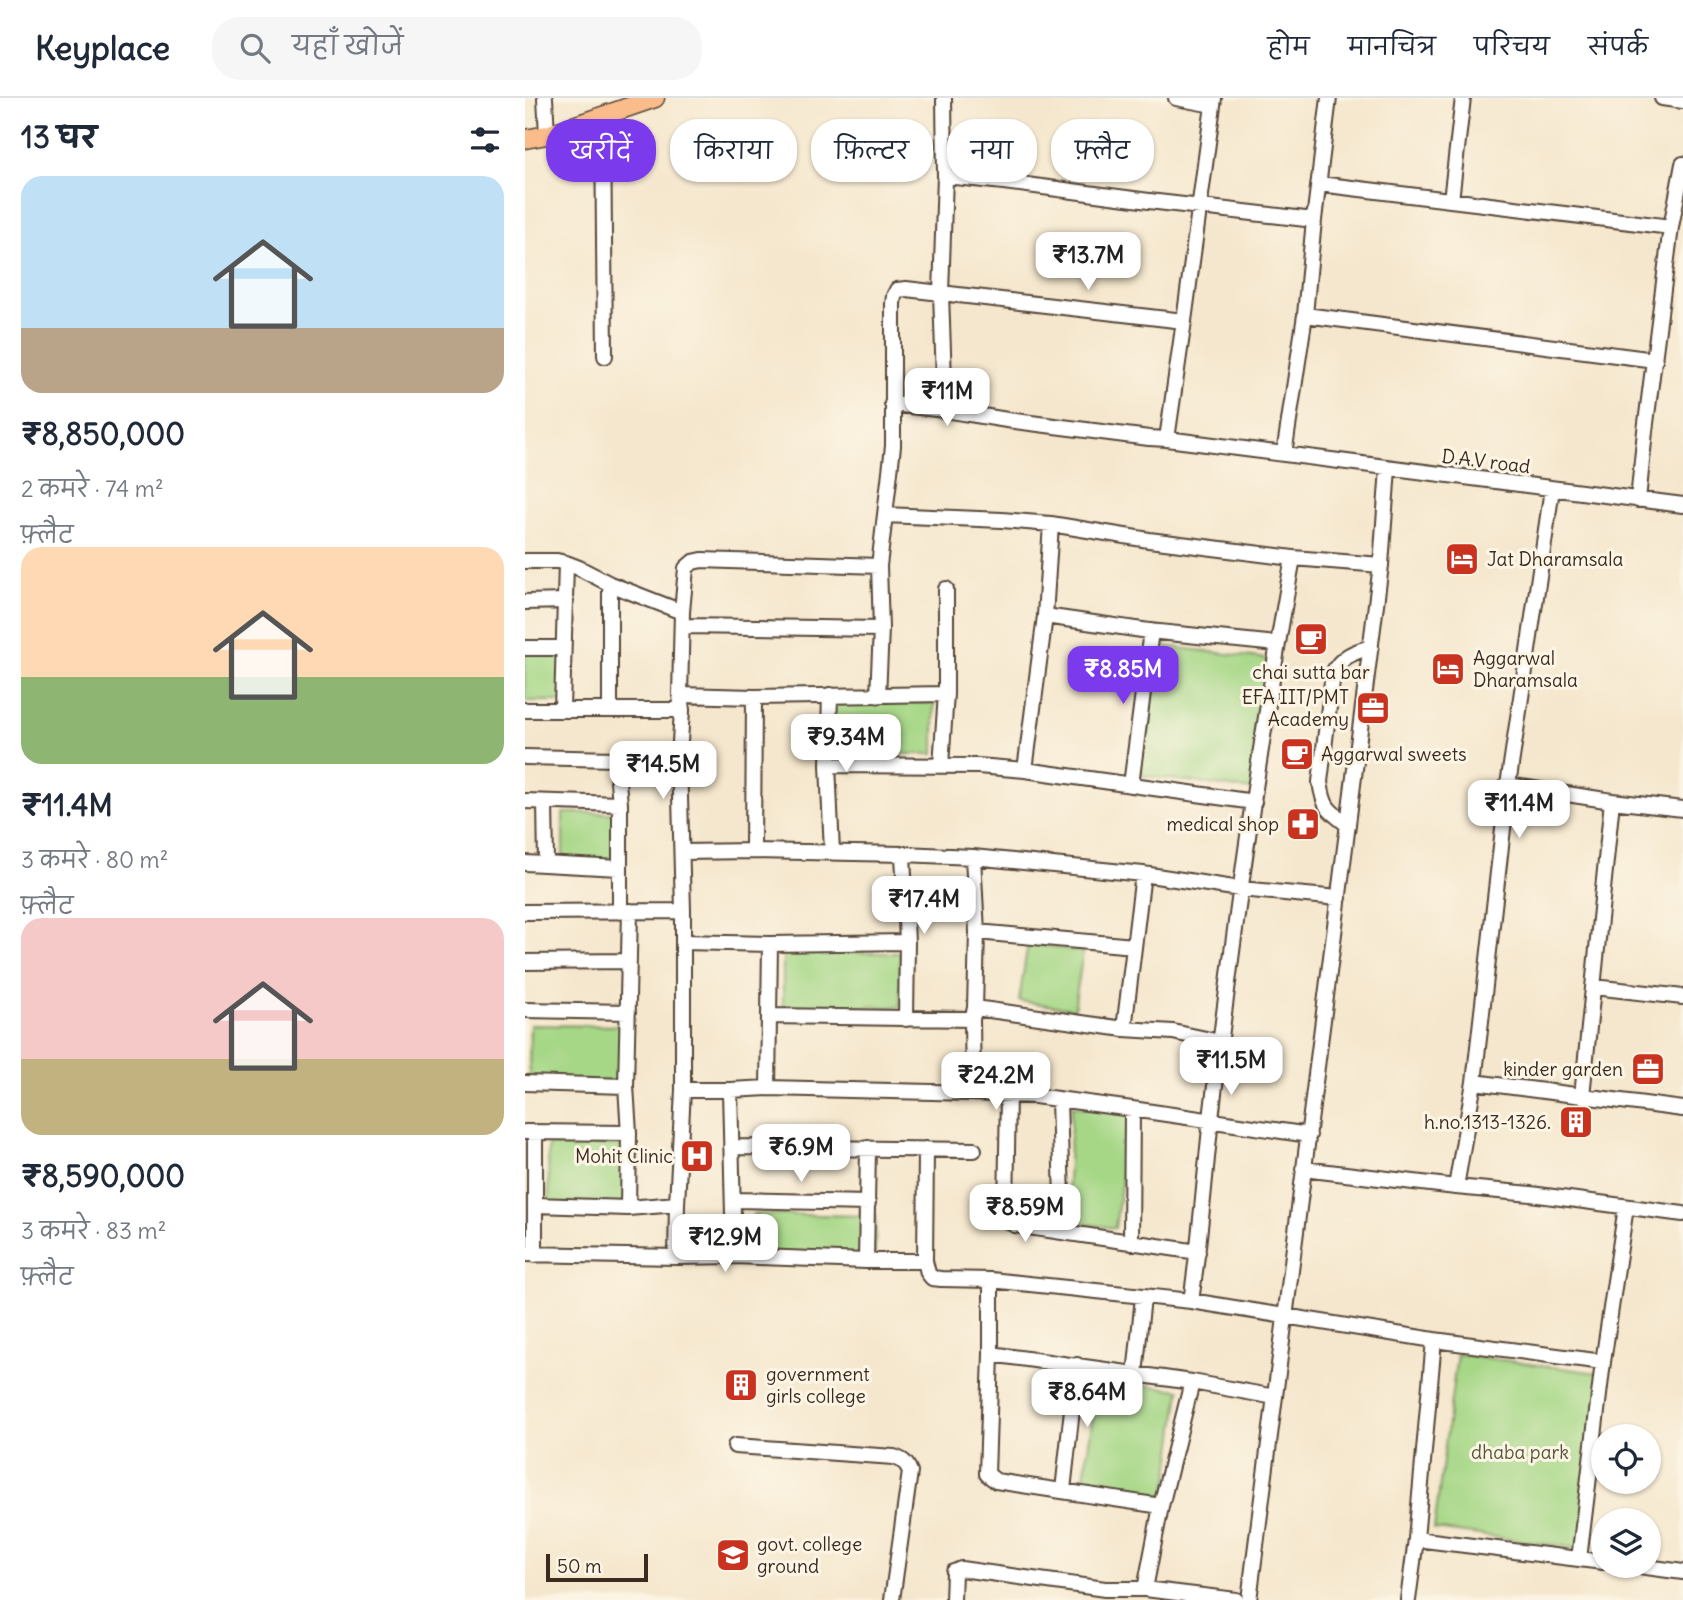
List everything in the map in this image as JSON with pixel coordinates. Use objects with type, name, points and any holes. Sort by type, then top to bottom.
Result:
[{"type":"main road","points":[[571,119],[622,98]]},
{"type":"main road","points":[[590,119],[655,98]]},
{"type":"main road","points":[[525,128],[546,129]]},
{"type":"main road","points":[[525,139],[546,129]]},
{"type":"street","points":[[545,98],[546,119]]},
{"type":"street","points":[[944,98],[946,176],[941,293],[945,410]]},
{"type":"street","points":[[1167,439],[1213,101],[1176,98]]},
{"type":"street","points":[[1284,454],[1305,315],[1329,98]]},
{"type":"street","points":[[1451,200],[1463,98]]},
{"type":"street","points":[[1662,98],[1683,101]]},
{"type":"street","points":[[603,116],[605,356]]},
{"type":"street","points":[[1638,500],[1671,227],[1683,164]]},
{"type":"street","points":[[946,176],[1314,220]]},
{"type":"street","points":[[1319,184],[1671,227]]},
{"type":"street","points":[[878,696],[881,629],[879,566],[893,446],[894,296],[897,290],[1184,321]]},
{"type":"street","points":[[1305,315],[1654,360]]},
{"type":"street","name":"D.A.V road","points":[[892,404],[1683,505]]},
{"type":"street","points":[[1249,1600],[1371,647],[1381,565],[1388,468]]},
{"type":"street","points":[[1456,1187],[1474,1082],[1508,785],[1552,489]]},
{"type":"street","points":[[885,515],[1051,524],[1149,540],[1293,558],[1381,565]]},
{"type":"street","points":[[1025,770],[1045,615],[1051,524]]},
{"type":"street","points":[[1191,1301],[1210,1122],[1240,889],[1277,644],[1293,558]]},
{"type":"street","points":[[676,1257],[683,1090],[680,758],[686,568],[693,562],[702,560],[879,566]]},
{"type":"street","points":[[525,561],[557,561],[579,568],[683,619],[881,629]]},
{"type":"street","points":[[562,709],[566,564]]},
{"type":"street","points":[[610,584],[610,709]]},
{"type":"street","points":[[941,765],[946,694],[946,589]]},
{"type":"street","points":[[525,602],[566,601]]},
{"type":"street","points":[[1045,615],[1151,631],[1277,644]]},
{"type":"street","points":[[1131,785],[1151,631]]},
{"type":"street","points":[[1348,825],[1329,811],[1323,800],[1320,782],[1333,674],[1337,664],[1345,657],[1371,647]]},
{"type":"street","points":[[525,648],[563,648]]},
{"type":"street","points":[[525,709],[610,709],[754,697],[946,694]]},
{"type":"street","points":[[829,695],[828,765],[832,852]]},
{"type":"street","points":[[753,851],[754,697]]},
{"type":"street","points":[[525,757],[680,758]]},
{"type":"street","points":[[616,759],[620,804],[619,868],[628,961],[628,1208]]},
{"type":"street","points":[[828,765],[941,765],[1025,770],[1254,802]]},
{"type":"street","points":[[1508,785],[1683,810]]},
{"type":"street","points":[[525,801],[620,804]]},
{"type":"street","points":[[1582,1096],[1612,801]]},
{"type":"street","points":[[545,802],[546,863]]},
{"type":"street","points":[[682,852],[832,852],[973,857],[1339,898]]},
{"type":"street","points":[[903,854],[907,942],[906,1019]]},
{"type":"street","points":[[973,857],[977,932],[973,1093]]},
{"type":"street","points":[[525,863],[619,868]]},
{"type":"street","points":[[1124,1029],[1143,874]]},
{"type":"street","points":[[525,912],[683,911]]},
{"type":"street","points":[[977,932],[1134,946]]},
{"type":"street","points":[[683,942],[907,942]]},
{"type":"street","points":[[768,1088],[770,944]]},
{"type":"street","points":[[525,962],[628,961]]},
{"type":"street","points":[[1594,987],[1683,997]]},
{"type":"street","points":[[525,1010],[628,1012]]},
{"type":"street","points":[[770,1016],[906,1019],[973,1013],[1173,1032],[1220,1042]]},
{"type":"street","points":[[1474,1082],[1683,1109]]},
{"type":"street","points":[[525,1083],[626,1086]]},
{"type":"street","points":[[683,1090],[768,1088],[1008,1095],[1132,1109],[1309,1135]]},
{"type":"street","points":[[730,1090],[734,1256]]},
{"type":"street","points":[[1008,1095],[1006,1209],[1009,1222],[1198,1252]]},
{"type":"street","points":[[1059,1100],[1063,1232]]},
{"type":"street","points":[[1132,1109],[1132,1243]]},
{"type":"street","points":[[629,1133],[530,1132],[535,1205],[530,1255],[925,1261]]},
{"type":"street","points":[[731,1147],[974,1150]]},
{"type":"street","points":[[866,1261],[868,1149]]},
{"type":"street","points":[[926,1149],[925,1261],[932,1278],[991,1280],[1191,1301],[1434,1340],[1603,1362]]},
{"type":"street","points":[[1303,1169],[1683,1214]]},
{"type":"street","points":[[733,1200],[869,1203]]},
{"type":"street","points":[[535,1205],[628,1208],[677,1204]]},
{"type":"street","points":[[1579,1559],[1603,1362],[1626,1207]]},
{"type":"street","points":[[991,1280],[987,1474],[990,1478],[1161,1506]]},
{"type":"street","points":[[1135,1375],[1143,1297]]},
{"type":"street","points":[[1408,1600],[1434,1340]]},
{"type":"street","points":[[991,1354],[1192,1382],[1275,1397]]},
{"type":"street","points":[[1063,1490],[1077,1365]]},
{"type":"street","points":[[1145,1590],[1161,1506],[1192,1382]]},
{"type":"street","points":[[735,1446],[894,1457],[907,1464],[910,1472],[892,1600]]},
{"type":"street","points":[[1416,1539],[1591,1560]]},
{"type":"street","points":[[953,1600],[954,1572],[961,1569],[1105,1589],[1145,1590],[1236,1600]]},
{"type":"street","points":[[1661,1569],[1683,1572]]},
{"type":"green space","points":[[1155,645],[1277,660],[1260,791],[1139,775]]},
{"type":"green space","points":[[525,651],[566,652],[565,701],[525,701]]},
{"type":"green space","points":[[832,703],[934,703],[934,754],[832,754]]},
{"type":"green space","points":[[563,813],[619,813],[619,862],[563,863]]},
{"type":"green space","points":[[1028,943],[1083,952],[1074,1009],[1019,1001]]},
{"type":"green space","points":[[783,953],[900,953],[900,1007],[783,1006]]},
{"type":"green space","points":[[530,1025],[630,1026],[629,1082],[529,1081]]},
{"type":"green space","points":[[1072,1106],[1131,1114],[1115,1228],[1066,1221]]},
{"type":"green space","points":[[548,1145],[634,1145],[634,1204],[549,1204]]},
{"type":"green space","points":[[753,1214],[876,1216],[875,1257],[753,1255]]},
{"type":"green space","name":"dhaba park","points":[[1457,1354],[1606,1374],[1599,1424],[1591,1424],[1591,1483],[1582,1549],[1434,1529]]},
{"type":"green space","points":[[1098,1379],[1180,1390],[1166,1496],[1083,1485]]},
{"type":"place","name":"Jat Dharamsala","points":[[1462,559]]},
{"type":"place","name":"chai sutta bar","points":[[1311,639]]},
{"type":"place","name":"Aggarwal Dharamsala","points":[[1448,669]]},
{"type":"place","name":"EFA IIT/PMT Academy","points":[[1373,708]]},
{"type":"place","name":"Aggarwal sweets","points":[[1297,754]]},
{"type":"place","name":"medical shop","points":[[1303,824]]},
{"type":"place","name":"kinder garden","points":[[1648,1069]]},
{"type":"place","name":"h.no.1313-1326.","points":[[1576,1122]]},
{"type":"place","name":"Mohit Clinic","points":[[697,1156]]},
{"type":"place","name":"government girls college","points":[[741,1385]]},
{"type":"place","name":"govt. college ground","points":[[733,1555]]}]
